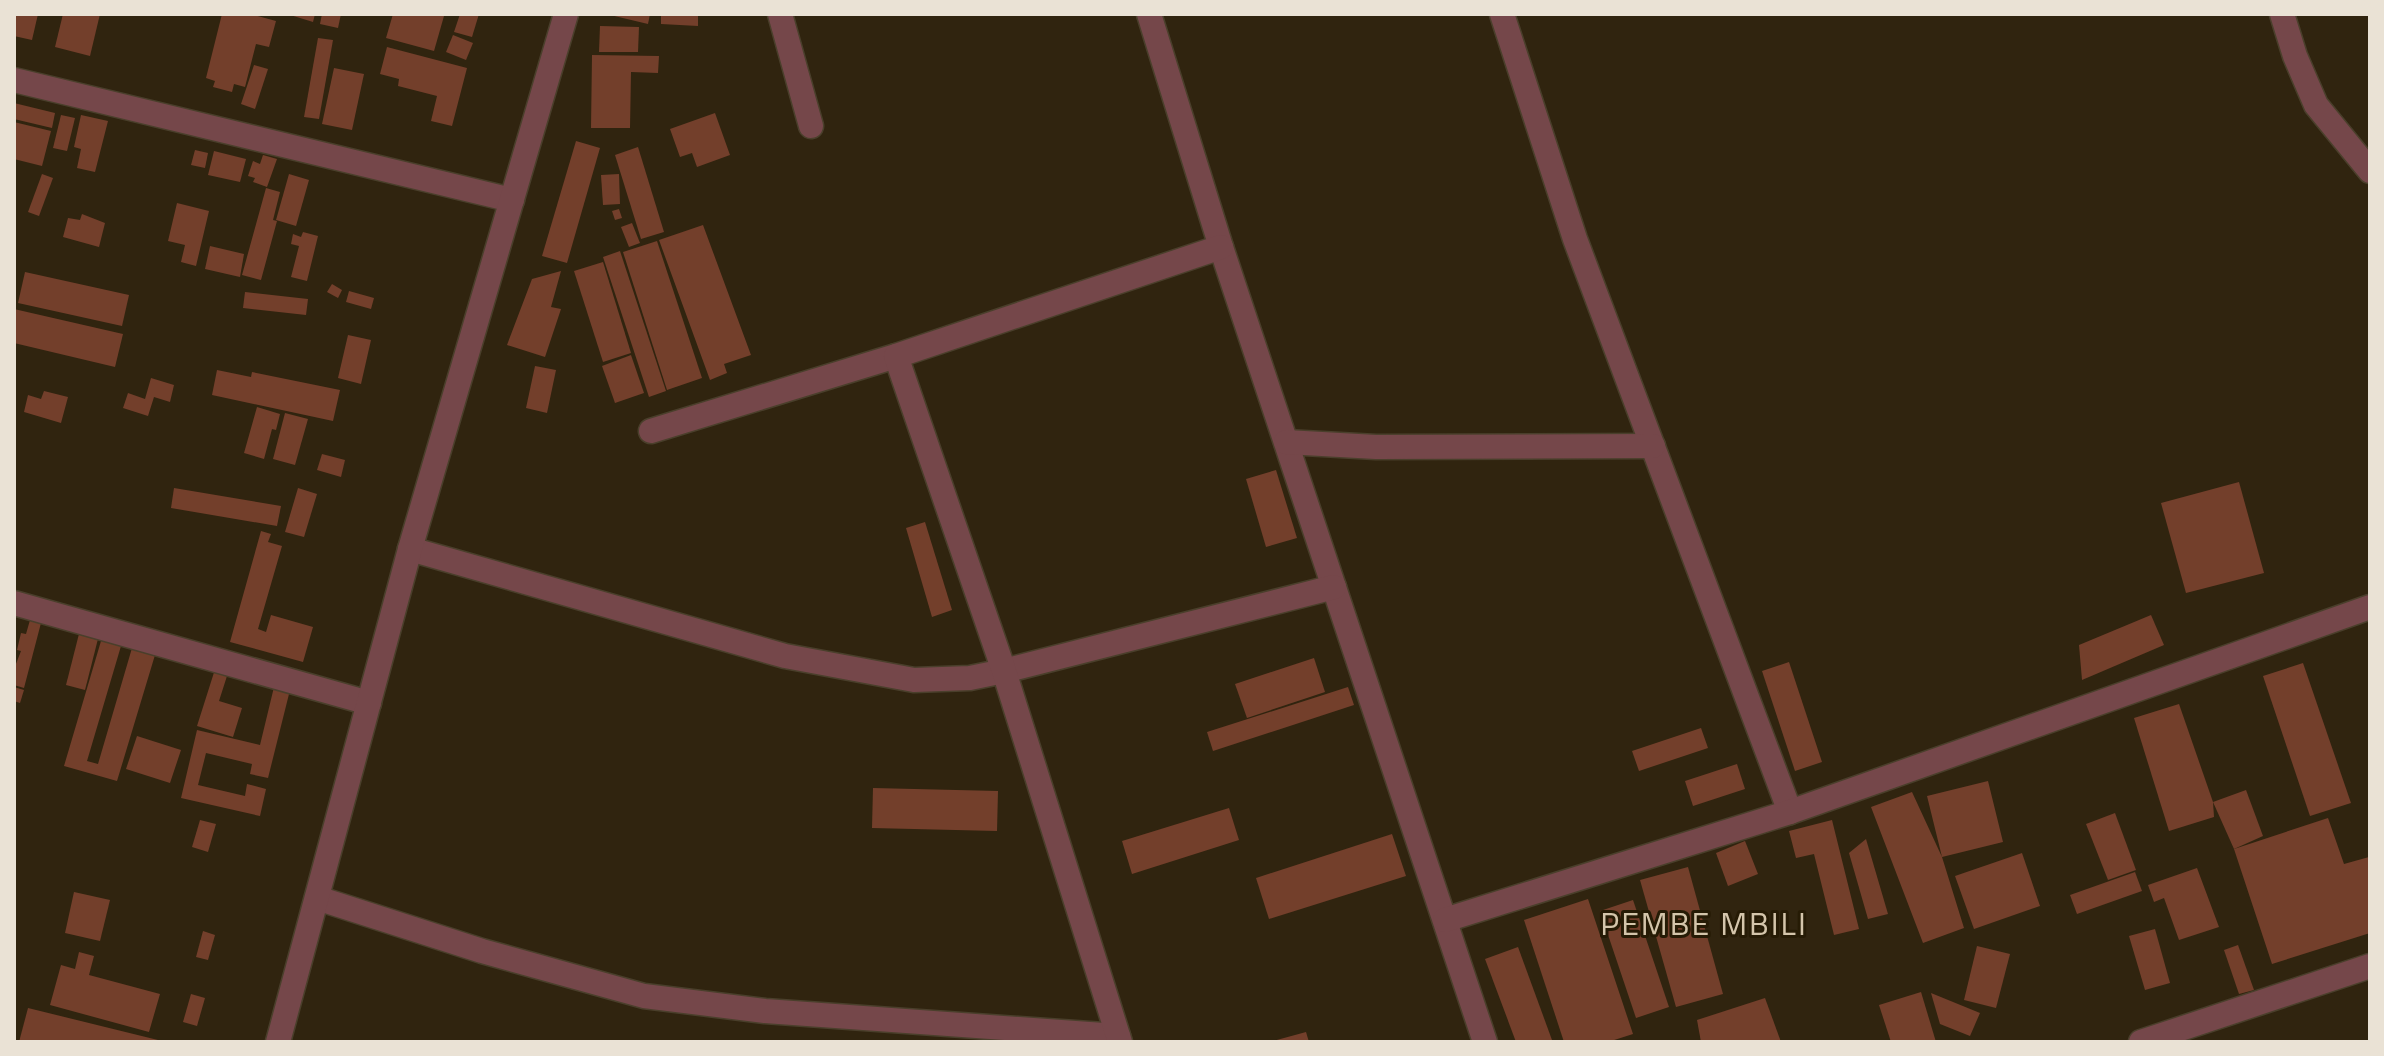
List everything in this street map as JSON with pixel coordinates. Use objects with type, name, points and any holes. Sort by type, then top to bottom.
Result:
[{"type":"street","points":[[278,1042],[410,549],[566,14]]},
{"type":"street","points":[[780,14],[811,126]]},
{"type":"street","points":[[1149,14],[1221,247],[1485,1042]]},
{"type":"street","points":[[1502,14],[1575,239],[1790,812]]},
{"type":"street","points":[[2282,14],[2295,56],[2316,105],[2370,171]]},
{"type":"street","points":[[14,80],[512,200]]},
{"type":"street","points":[[651,431],[896,356],[1221,247]]},
{"type":"street","points":[[317,898],[482,951],[644,996],[765,1011],[1119,1039],[1004,671],[896,356]]},
{"type":"street","points":[[1286,442],[1376,447],[1653,446]]},
{"type":"street","points":[[410,549],[785,656],[914,680],[970,678],[1004,671],[1334,587]]},
{"type":"street","points":[[14,603],[369,703]]},
{"type":"street","points":[[1445,920],[1790,812],[2370,607]]},
{"type":"street","points":[[2141,1042],[2370,966]]},
{"type":"building","points":[[15,14],[38,14],[32,40],[14,36]]},
{"type":"building","points":[[63,14],[100,14],[90,56],[55,47]]},
{"type":"building","points":[[222,14],[250,14],[276,21],[269,47],[256,44],[245,87],[234,84],[232,92],[213,87],[215,81],[206,78]]},
{"type":"building","points":[[287,14],[315,14],[313,22]]},
{"type":"building","points":[[322,14],[341,14],[338,28],[320,24]]},
{"type":"building","points":[[393,14],[444,16],[434,51],[386,38]]},
{"type":"building","points":[[460,14],[479,14],[472,37],[454,32]]},
{"type":"building","points":[[606,14],[650,14],[648,24]]},
{"type":"building","points":[[661,14],[698,14],[698,26],[661,24]]},
{"type":"building","points":[[600,26],[639,27],[638,52],[599,52]]},
{"type":"building","points":[[453,35],[473,43],[466,60],[446,52]]},
{"type":"building","points":[[318,38],[333,40],[319,119],[304,117]]},
{"type":"building","points":[[387,47],[467,68],[452,126],[431,121],[437,96],[398,86],[399,79],[380,74]]},
{"type":"building","points":[[592,55],[659,56],[658,73],[631,72],[630,128],[591,128]]},
{"type":"building","points":[[254,65],[268,69],[255,109],[241,104]]},
{"type":"building","points":[[334,68],[364,74],[352,130],[322,124]]},
{"type":"building","points":[[14,103],[55,113],[52,128],[14,119]]},
{"type":"building","points":[[715,113],[730,155],[697,167],[692,153],[680,157],[670,129]]},
{"type":"building","points":[[61,115],[75,118],[67,151],[53,148]]},
{"type":"building","points":[[81,115],[108,121],[95,172],[77,168],[81,149],[74,147]]},
{"type":"building","points":[[14,122],[51,131],[42,166],[14,159]]},
{"type":"building","points":[[576,141],[600,148],[567,263],[542,256]]},
{"type":"building","points":[[638,147],[664,232],[641,239],[615,155]]},
{"type":"building","points":[[195,150],[208,153],[205,168],[191,165]]},
{"type":"building","points":[[214,151],[246,159],[240,182],[208,175]]},
{"type":"building","points":[[263,155],[277,159],[267,187],[253,182],[255,178],[248,176],[253,161],[260,164]]},
{"type":"building","points":[[42,174],[53,178],[39,216],[28,212]]},
{"type":"building","points":[[289,174],[309,180],[296,226],[276,220]]},
{"type":"building","points":[[619,174],[620,204],[603,205],[601,175]]},
{"type":"building","points":[[266,188],[280,192],[273,220],[277,221],[261,280],[242,275]]},
{"type":"building","points":[[177,203],[209,211],[196,266],[181,262],[185,245],[168,241]]},
{"type":"building","points":[[619,209],[622,218],[615,220],[612,211]]},
{"type":"building","points":[[82,214],[105,223],[99,247],[63,237],[68,218],[80,220]]},
{"type":"building","points":[[632,223],[640,243],[629,247],[621,227]]},
{"type":"building","points":[[703,225],[751,355],[724,364],[727,373],[710,380],[659,240]]},
{"type":"building","points":[[303,232],[318,236],[307,281],[291,277],[299,246],[291,244],[293,234],[301,237]]},
{"type":"building","points":[[657,241],[702,378],[667,390],[623,252]]},
{"type":"building","points":[[210,246],[244,254],[240,277],[205,269]]},
{"type":"building","points":[[620,251],[666,391],[649,397],[603,257]]},
{"type":"building","points":[[603,262],[631,353],[603,362],[574,271]]},
{"type":"building","points":[[561,271],[551,307],[561,309],[545,357],[507,345],[532,279]]},
{"type":"building","points":[[25,272],[129,295],[122,326],[18,303]]},
{"type":"building","points":[[332,284],[342,290],[338,298],[327,292]]},
{"type":"building","points":[[349,291],[374,298],[371,309],[346,302]]},
{"type":"building","points":[[245,292],[308,299],[306,315],[243,308]]},
{"type":"building","points":[[14,309],[123,334],[115,367],[14,343]]},
{"type":"building","points":[[348,335],[371,340],[361,384],[338,378]]},
{"type":"building","points":[[631,355],[644,393],[615,403],[602,366]]},
{"type":"building","points":[[535,366],[556,370],[547,413],[526,408]]},
{"type":"building","points":[[217,370],[251,377],[252,372],[340,390],[333,421],[212,395]]},
{"type":"building","points":[[151,378],[174,385],[170,402],[154,397],[148,416],[123,408],[128,393],[145,399]]},
{"type":"building","points":[[44,391],[68,397],[61,423],[24,412],[28,395],[41,399]]},
{"type":"building","points":[[257,407],[280,414],[276,430],[272,429],[264,459],[244,453]]},
{"type":"building","points":[[285,413],[308,419],[295,465],[273,459]]},
{"type":"building","points":[[322,454],[345,460],[341,477],[317,470]]},
{"type":"building","points":[[1276,470],[1297,538],[1266,547],[1246,479]]},
{"type":"building","points":[[2239,482],[2264,573],[2186,593],[2161,503]]},
{"type":"building","points":[[174,488],[281,506],[277,526],[171,508]]},
{"type":"building","points":[[298,488],[317,494],[304,537],[285,532]]},
{"type":"building","points":[[925,522],[952,610],[932,617],[906,528]]},
{"type":"building","points":[[261,531],[271,534],[268,542],[282,546],[258,629],[266,632],[271,615],[313,627],[303,662],[230,642]]},
{"type":"building","points":[[2151,615],[2164,645],[2082,680],[2079,645]]},
{"type":"building","points":[[30,620],[41,623],[24,688],[14,685],[14,669],[21,651],[17,650],[21,633],[26,634]]},
{"type":"building","points":[[80,630],[99,635],[85,690],[66,685]]},
{"type":"building","points":[[101,641],[121,646],[87,761],[98,764],[132,648],[155,655],[117,781],[64,766]]},
{"type":"building","points":[[1314,658],[1325,692],[1247,718],[1235,684]]},
{"type":"building","points":[[1789,662],[1822,762],[1795,771],[1762,671]]},
{"type":"building","points":[[217,663],[246,672],[243,680],[227,676],[219,701],[242,708],[233,737],[197,726]]},
{"type":"building","points":[[2303,663],[2351,803],[2310,816],[2263,676]]},
{"type":"building","points":[[14,687],[24,690],[20,703],[14,701]]},
{"type":"building","points":[[274,687],[290,690],[268,778],[250,774],[252,764],[206,753],[198,785],[245,796],[247,784],[266,789],[260,816],[181,798],[197,730],[260,745]]},
{"type":"building","points":[[1348,687],[1354,705],[1213,751],[1207,732]]},
{"type":"building","points":[[2179,704],[2213,802],[2214,817],[2169,831],[2134,718]]},
{"type":"building","points":[[1701,728],[1708,748],[1639,771],[1632,751]]},
{"type":"building","points":[[137,736],[181,750],[170,783],[126,769]]},
{"type":"building","points":[[1737,764],[1745,789],[1693,806],[1685,781]]},
{"type":"building","points":[[1988,781],[2003,842],[1942,857],[1927,796]]},
{"type":"building","points":[[873,788],[998,791],[997,831],[872,828]]},
{"type":"building","points":[[2246,790],[2263,836],[2234,849],[2213,802]]},
{"type":"building","points":[[1912,792],[1942,857],[1964,928],[1923,943],[1871,807]]},
{"type":"building","points":[[1229,808],[1239,840],[1132,874],[1122,841]]},
{"type":"building","points":[[2115,813],[2136,870],[2108,880],[2086,824]]},
{"type":"building","points":[[2328,818],[2344,864],[2369,857],[2370,933],[2272,964],[2234,849]]},
{"type":"building","points":[[200,820],[216,824],[208,852],[192,847]]},
{"type":"building","points":[[1832,820],[1859,929],[1834,935],[1814,854],[1796,858],[1789,831]]},
{"type":"building","points":[[1392,834],[1406,876],[1269,919],[1256,878]]},
{"type":"building","points":[[1866,839],[1888,914],[1868,919],[1849,853]]},
{"type":"building","points":[[1745,841],[1758,874],[1728,886],[1716,853]]},
{"type":"building","points":[[2022,853],[2040,906],[1974,929],[1955,876]]},
{"type":"building","points":[[1688,867],[1723,994],[1676,1007],[1640,880]]},
{"type":"building","points":[[2197,868],[2219,927],[2179,940],[2164,898],[2154,902],[2148,885]]},
{"type":"building","points":[[2135,872],[2142,891],[2077,914],[2070,895]]},
{"type":"building","points":[[74,892],[110,900],[100,941],[65,933]]},
{"type":"building","points":[[1588,899],[1633,1034],[1608,1042],[1564,1042],[1524,920]]},
{"type":"building","points":[[1633,900],[1669,1007],[1636,1018],[1600,911]]},
{"type":"building","points":[[2155,929],[2170,983],[2145,990],[2129,936]]},
{"type":"building","points":[[203,931],[215,935],[208,960],[196,957]]},
{"type":"building","points":[[2238,945],[2254,990],[2239,994],[2224,950]]},
{"type":"building","points":[[1977,946],[2010,954],[1996,1008],[1964,1000]]},
{"type":"building","points":[[1518,947],[1552,1040],[1547,1042],[1516,1042],[1485,959]]},
{"type":"building","points":[[79,952],[94,956],[89,975],[160,994],[149,1032],[50,1005],[61,965],[75,969]]},
{"type":"building","points":[[1921,992],[1936,1042],[1891,1042],[1879,1005]]},
{"type":"building","points":[[1931,993],[1980,1013],[1970,1036],[1940,1024]]},
{"type":"building","points":[[191,994],[205,998],[197,1026],[183,1022]]},
{"type":"building","points":[[1765,998],[1781,1042],[1701,1042],[1697,1020]]},
{"type":"building","points":[[28,1008],[162,1041],[162,1042],[19,1042]]},
{"type":"building","points":[[1306,1032],[1309,1042],[1273,1042],[1273,1041]]},
{"type":"district","name":"PEMBE MBILI","points":[[1704,924]]}]
